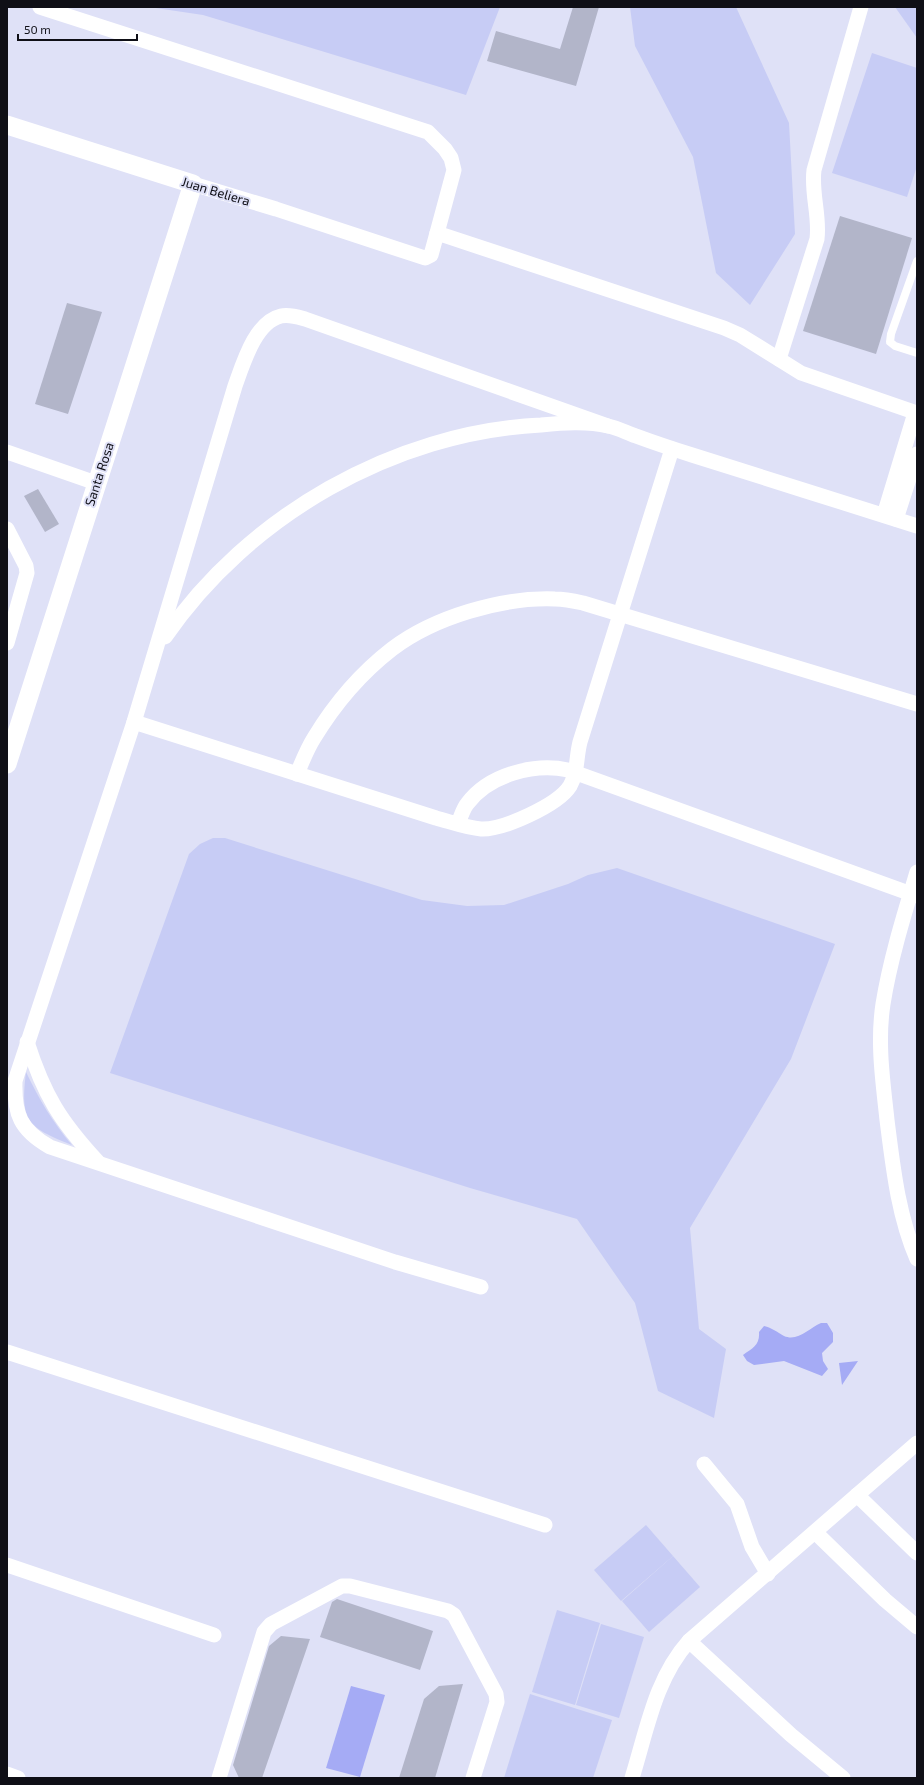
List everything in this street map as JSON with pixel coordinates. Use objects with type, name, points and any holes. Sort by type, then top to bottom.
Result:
[{"type":"street","points":[[40,7],[428,132],[445,149],[451,158],[454,170],[437,233],[724,328],[740,335],[801,373],[916,413],[890,517]]},
{"type":"street","points":[[779,359],[818,239],[819,224],[812,182],[814,170],[861,7]]},
{"type":"street","name":"Juan Beliera","points":[[7,125],[276,209],[425,258],[430,255],[437,233]]},
{"type":"street","name":"Santa Rosa","points":[[7,764],[12,731],[96,483],[193,184]]},
{"type":"street","points":[[481,1287],[395,1262],[50,1147],[31,1134],[21,1120],[14,1102],[15,1081],[27,1042],[157,650],[235,386],[248,350],[261,330],[269,322],[280,316],[294,316],[672,449],[917,526]]},
{"type":"street","points":[[157,650],[198,594],[240,552],[275,524],[307,502],[352,477],[391,459],[427,446],[482,431],[517,426],[565,423],[608,426]]},
{"type":"street","points":[[134,722],[297,774],[482,829],[503,825],[523,818],[543,808],[558,798],[569,787],[576,773],[578,751],[672,449]]},
{"type":"street","points":[[7,452],[96,483]]},
{"type":"street","points":[[890,517],[917,454]]},
{"type":"street","points":[[7,529],[26,566],[28,573],[7,643]]},
{"type":"street","points":[[297,774],[313,739],[335,706],[362,675],[392,649],[422,630],[461,615],[520,600],[556,599],[582,603],[620,613],[917,704]]},
{"type":"street","points":[[458,823],[467,804],[477,793],[500,778],[524,770],[553,766],[914,895]]},
{"type":"street","points":[[917,872],[914,895],[898,936],[883,1005],[881,1066],[891,1152],[900,1207],[917,1259]]},
{"type":"street","points":[[27,1042],[38,1077],[60,1117],[73,1135],[99,1163]]},
{"type":"street","points":[[7,1352],[545,1526]]},
{"type":"street","points":[[632,1778],[651,1713],[664,1676],[676,1656],[689,1641],[816,1533],[857,1494],[917,1443]]},
{"type":"street","points":[[704,1464],[737,1504],[752,1547],[768,1574]]},
{"type":"street","points":[[857,1494],[917,1553]]},
{"type":"street","points":[[816,1533],[880,1595],[917,1627]]},
{"type":"street","points":[[7,1565],[214,1635]]},
{"type":"street","points":[[219,1778],[264,1632],[271,1624],[342,1586],[350,1586],[448,1611],[454,1615],[496,1694],[497,1702],[473,1778]]},
{"type":"street","points":[[689,1641],[790,1735],[843,1778]]},
{"type":"street","points":[[7,1774],[18,1778]]},
{"type":"lane","points":[[917,261],[891,334],[890,342],[896,346],[917,353]]},
{"type":"shaded area","points":[[149,7],[500,7],[466,95],[203,15]]},
{"type":"shaded area","points":[[630,7],[736,7],[789,123],[795,234],[750,305],[716,273],[693,157],[635,46]]},
{"type":"shaded area","points":[[895,7],[917,7],[917,38]]},
{"type":"shaded area","points":[[872,53],[917,68],[917,166],[907,197],[832,173]]},
{"type":"shaded area","points":[[213,838],[225,838],[422,900],[467,906],[504,905],[568,884],[588,875],[617,868],[835,944],[791,1059],[690,1228],[699,1329],[726,1349],[714,1418],[658,1391],[635,1303],[577,1219],[470,1188],[110,1073],[189,854],[200,844]]},
{"type":"shaded area","points":[[26,1072],[47,1110],[72,1145],[45,1133],[36,1127],[30,1120],[26,1112],[24,1102]]},
{"type":"shaded area","points":[[646,1525],[673,1556],[621,1601],[594,1570]]},
{"type":"shaded area","points":[[673,1556],[700,1587],[649,1632],[622,1601]]},
{"type":"shaded area","points":[[557,1610],[600,1623],[575,1705],[532,1692]]},
{"type":"shaded area","points":[[601,1624],[644,1637],[619,1718],[576,1705]]},
{"type":"shaded area","points":[[530,1694],[612,1720],[593,1778],[504,1778]]},
{"type":"water","points":[[821,1323],[827,1323],[833,1333],[833,1342],[822,1353],[823,1361],[828,1369],[822,1376],[784,1361],[754,1365],[747,1361],[743,1355],[757,1343],[759,1332],[764,1326],[784,1336],[794,1337],[803,1334]]},
{"type":"water","points":[[858,1361],[842,1385],[839,1363]]},
{"type":"water","points":[[351,1686],[385,1695],[360,1777],[326,1768]]},
{"type":"building","points":[[573,7],[599,7],[576,86],[487,61],[496,31],[560,49]]},
{"type":"building","points":[[840,216],[912,238],[876,354],[803,331]]},
{"type":"building","points":[[67,303],[102,312],[68,414],[35,404]]},
{"type":"building","points":[[38,489],[59,524],[45,532],[24,496]]},
{"type":"building","points":[[337,1599],[433,1631],[420,1670],[320,1637],[332,1602]]},
{"type":"building","points":[[281,1636],[310,1639],[262,1778],[239,1778],[233,1765],[269,1646]]},
{"type":"building","points":[[463,1684],[435,1778],[399,1778],[424,1699],[439,1686]]}]
